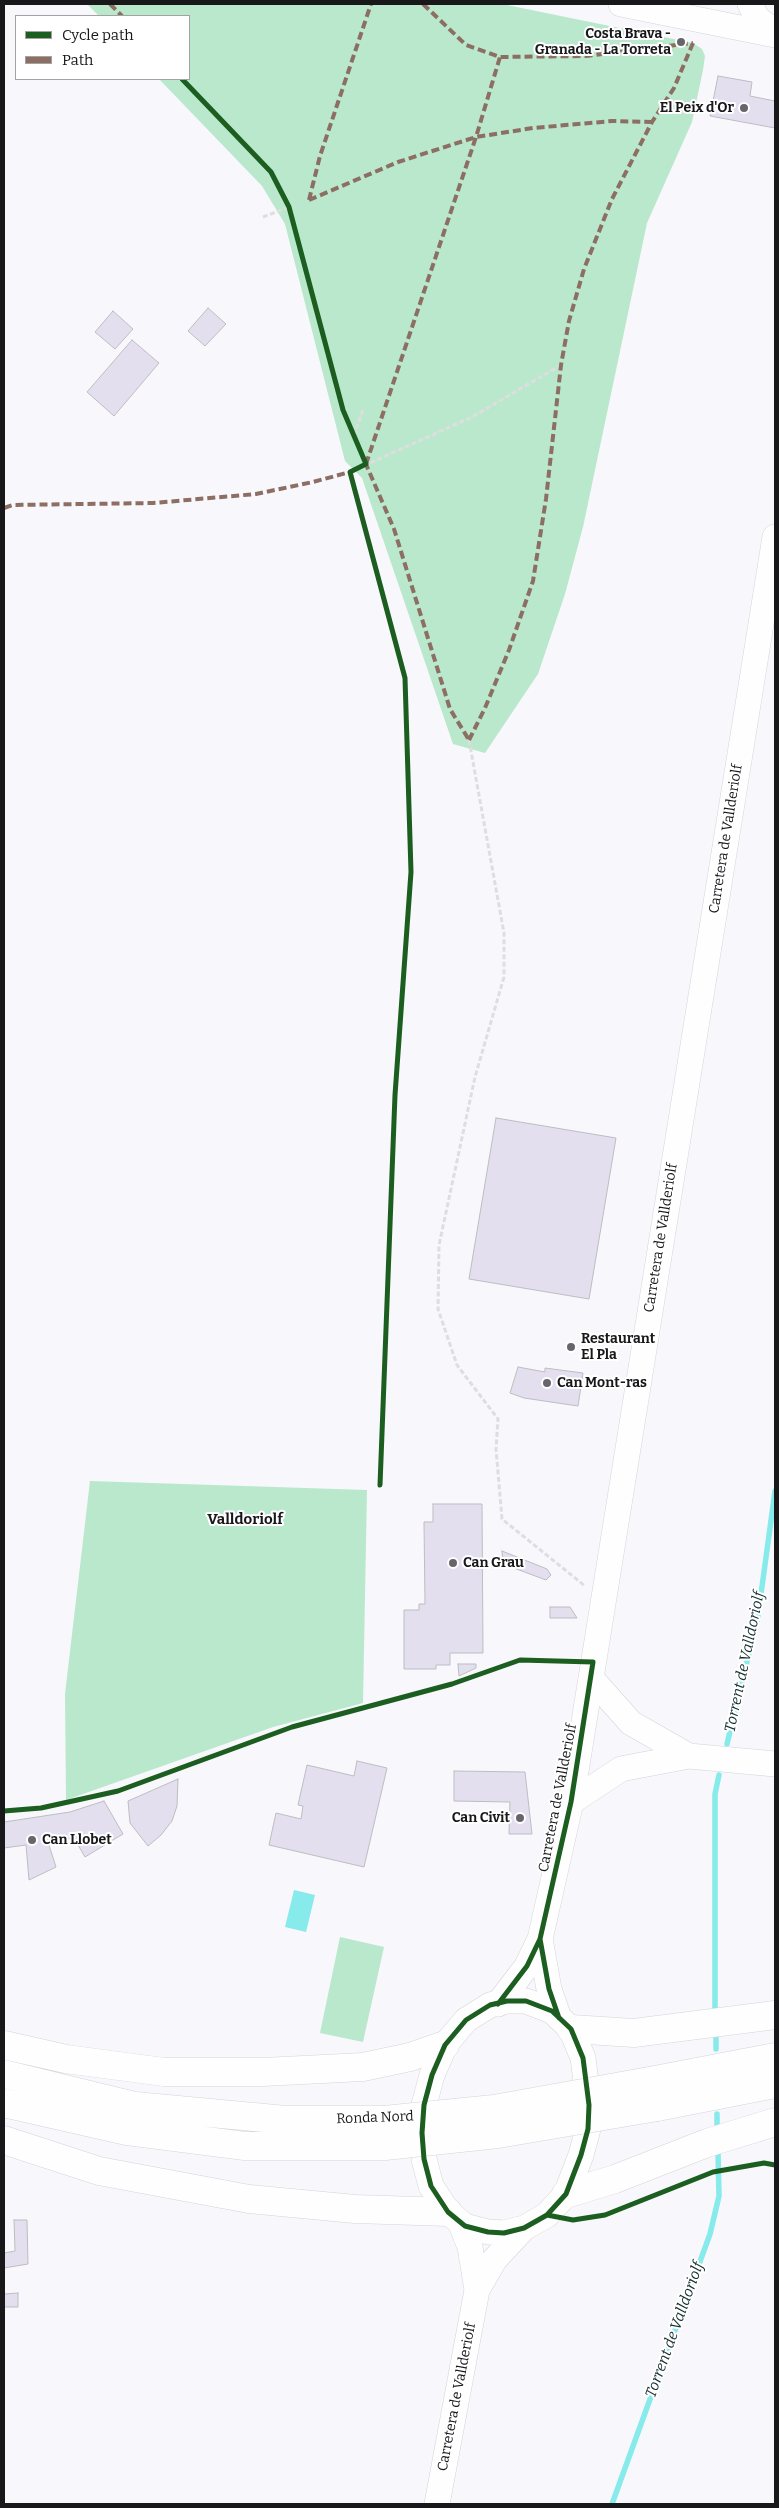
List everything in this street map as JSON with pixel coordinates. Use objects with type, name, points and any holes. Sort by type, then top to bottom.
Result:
[{"type":"highway","points":[[565,2024],[634,2033],[775,2016]]},
{"type":"highway","points":[[4,2045],[66,2059],[164,2072],[263,2072],[363,2067],[410,2057],[445,2045]]},
{"type":"highway","name":"Ronda Nord","points":[[4,2074],[136,2106],[286,2120],[384,2133],[494,2109],[775,2057]]},
{"type":"highway","name":"Ronda Nord","points":[[4,2103],[127,2131],[245,2146],[384,2133],[498,2134],[657,2107],[775,2084]]},
{"type":"highway","points":[[566,2194],[615,2179],[707,2143],[775,2122]]},
{"type":"highway","points":[[4,2140],[99,2171],[249,2199],[454,2217]]},
{"type":"street","points":[[621,4],[775,33]]},
{"type":"street","points":[[750,4],[757,18],[775,33]]},
{"type":"street","name":"Carretera de Vallderiolf","points":[[477,2290],[470,2247],[454,2217],[431,2186],[424,2159],[422,2133],[424,2105],[432,2075],[445,2045],[466,2020],[490,2005],[498,2004],[528,1966],[540,1938],[571,1802],[604,1605],[675,1147],[775,537]]},
{"type":"street","points":[[592,1670],[631,1723],[689,1756]]},
{"type":"street","points":[[571,1802],[622,1770],[689,1756],[775,1764]]},
{"type":"street","name":"Carretera de Vallderiolf","points":[[540,1938],[549,1989],[583,2058],[589,2105],[588,2129],[581,2155],[566,2194]]},
{"type":"street","points":[[498,2004],[526,2001],[552,2011],[565,2024]]},
{"type":"street","points":[[454,2217],[465,2226],[488,2232],[504,2233],[524,2228],[547,2215],[566,2194]]},
{"type":"street","name":"Carretera de Vallderiolf","points":[[437,2504],[477,2290],[495,2258],[524,2228]]},
{"type":"path","points":[[263,217],[289,207]]},
{"type":"path","points":[[350,472],[472,417],[561,365]]},
{"type":"path","points":[[354,436],[363,408]]},
{"type":"path","points":[[468,740],[504,933],[504,977],[475,1077],[439,1245],[438,1309],[457,1365],[498,1418],[496,1449],[502,1519],[580,1580],[604,1605]]},
{"type":"path","points":[[4,1811],[41,1808],[118,1791],[292,1727],[452,1684],[520,1660],[592,1670]]},
{"type":"green space","points":[[87,4],[502,4],[693,43],[702,49],[705,56],[692,122],[647,223],[583,527],[565,594],[538,674],[485,753],[453,744],[362,478],[345,461],[285,224],[262,186],[160,80],[190,80],[190,15],[98,15]]},
{"type":"green space","points":[[90,1481],[367,1490],[363,1703],[273,1727],[66,1800],[65,1694]]},
{"type":"green space","points":[[340,1937],[384,1947],[363,2042],[320,2033]]},
{"type":"water","points":[[294,1890],[315,1895],[306,1932],[285,1927]]},
{"type":"building","name":"El Peix d'Or","points":[[718,76],[752,82],[750,96],[775,101],[775,128],[710,116]]},
{"type":"building","points":[[208,308],[226,324],[205,346],[188,331]]},
{"type":"building","points":[[113,311],[133,329],[115,349],[95,332]]},
{"type":"building","points":[[132,340],[159,363],[114,416],[87,392]]},
{"type":"building","points":[[496,1118],[616,1138],[589,1299],[469,1279]]},
{"type":"building","name":"Can Mont-ras","points":[[518,1367],[545,1372],[545,1368],[583,1373],[578,1406],[524,1398],[510,1393]]},
{"type":"building","name":"Can Grau","points":[[433,1504],[482,1504],[483,1653],[450,1653],[450,1665],[436,1665],[436,1669],[404,1669],[404,1610],[419,1610],[419,1604],[425,1604],[424,1522],[433,1522]]},
{"type":"building","points":[[502,1551],[547,1569],[551,1575],[546,1580],[503,1564]]},
{"type":"building","points":[[550,1607],[570,1607],[577,1618],[550,1618]]},
{"type":"building","points":[[458,1664],[476,1664],[476,1668],[459,1676]]},
{"type":"building","points":[[357,1761],[387,1768],[364,1867],[269,1845],[276,1813],[301,1819],[303,1806],[298,1805],[307,1765],[354,1776]]},
{"type":"building","name":"Can Civit","points":[[454,1771],[525,1772],[532,1834],[509,1834],[510,1802],[454,1801]]},
{"type":"building","points":[[178,1779],[177,1806],[172,1821],[161,1835],[148,1846],[130,1823],[128,1801]]},
{"type":"building","name":"Can Llobet","points":[[104,1801],[123,1834],[85,1857],[74,1838],[48,1842],[56,1867],[29,1880],[26,1845],[4,1848],[4,1822],[70,1812]]},
{"type":"building","points":[[14,2220],[27,2220],[28,2264],[4,2268],[4,2253],[15,2251]]},
{"type":"building","points":[[18,2293],[18,2307],[4,2307],[4,2294]]},
{"type":"waterway","name":"Torrent de Valldoriolf","points":[[727,1744],[758,1616],[775,1491]]},
{"type":"waterway","name":"Torrent de Valldoriolf","points":[[715,2011],[715,1794],[719,1775]]},
{"type":"waterway","name":"Torrent de Valldoriolf","points":[[716,2035],[716,2049]]},
{"type":"waterway","name":"Torrent de Valldoriolf","points":[[717,2114],[717,2127]]},
{"type":"waterway","name":"Torrent de Valldoriolf","points":[[612,2504],[710,2234],[719,2196],[718,2152]]},
{"type":"marked path","points":[[110,4],[121,15]]},
{"type":"marked path","points":[[309,200],[320,156],[371,4]]},
{"type":"marked path","points":[[423,4],[466,45],[500,57],[586,56],[693,43]]},
{"type":"marked path","points":[[469,740],[485,708],[509,650],[533,581],[546,499],[561,365],[569,321],[584,269],[612,199],[652,122],[674,88],[693,43]]},
{"type":"marked path","points":[[366,464],[476,137],[500,57]]},
{"type":"marked path","points":[[309,200],[398,162],[476,137],[533,128],[612,121],[652,122]]},
{"type":"marked path","points":[[365,462],[394,529],[450,709],[469,740]]},
{"type":"marked path","points":[[4,508],[13,505],[153,503],[256,494],[350,472],[351,474]]},
{"type":"cycle path","points":[[183,80],[271,172],[289,207],[343,410],[366,464],[350,472],[405,678],[411,872],[395,1095],[380,1485]]},
{"type":"cycle path","points":[[4,1811],[41,1808],[118,1791],[292,1727],[452,1684],[520,1660],[593,1662],[571,1802],[540,1939],[527,1966],[498,2004]]},
{"type":"cycle path","points":[[540,1939],[549,1989],[559,2018]]},
{"type":"cycle path","points":[[507,2001],[526,2001],[552,2011],[571,2029],[583,2058],[589,2105],[588,2129],[581,2155],[566,2194],[547,2215],[524,2228],[504,2233],[488,2232],[465,2226],[448,2212],[431,2186],[424,2159],[422,2133],[424,2105],[432,2075],[445,2045],[466,2020],[490,2005],[507,2001]]},
{"type":"cycle path","points":[[547,2215],[573,2220],[605,2215],[713,2172],[764,2163],[775,2165]]},
{"type":"place","name":"Costa Brava - Granada - La Torreta","points":[[681,42]]},
{"type":"place","name":"El Peix d'Or","points":[[744,108]]},
{"type":"place","name":"Restaurant El Pla","points":[[571,1347]]},
{"type":"place","name":"Can Mont-ras","points":[[547,1383]]},
{"type":"place","name":"Can Grau","points":[[453,1563]]},
{"type":"place","name":"Can Civit","points":[[520,1818]]},
{"type":"place","name":"Can Llobet","points":[[32,1840]]},
{"type":"district","name":"Valldoriolf","points":[[245,1520]]}]
